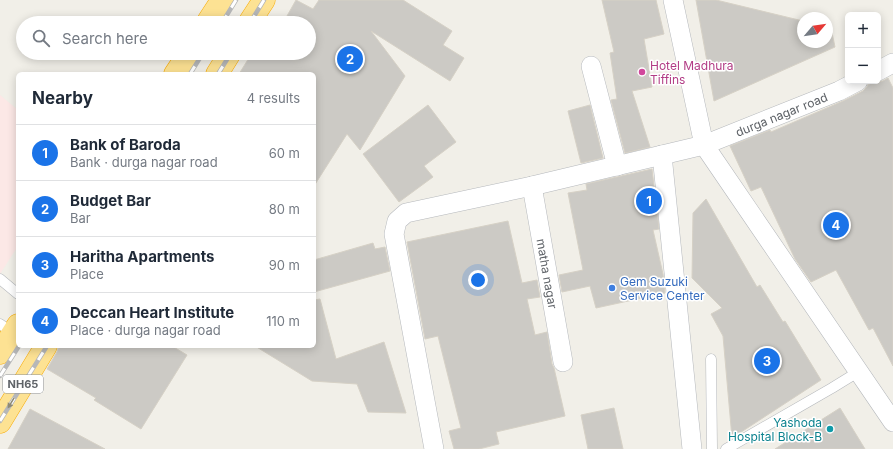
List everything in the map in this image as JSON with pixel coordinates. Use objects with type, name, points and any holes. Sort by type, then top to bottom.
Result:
[{"type":"highway","points":[[212,16],[222,0]]},
{"type":"highway","points":[[254,16],[264,0]]},
{"type":"highway","points":[[176,72],[184,60]]},
{"type":"highway","points":[[218,72],[226,60]]},
{"type":"highway","points":[[0,353],[10,327]]},
{"type":"highway","name":"NH65","points":[[0,422],[45,348]]},
{"type":"street","points":[[673,0],[704,145],[893,422]]},
{"type":"street","points":[[881,69],[893,63]]},
{"type":"street","points":[[591,66],[617,166]]},
{"type":"street","name":"durga nagar road","points":[[434,449],[394,234],[397,221],[406,213],[532,186],[704,145],[839,91],[852,84]]},
{"type":"street","points":[[662,155],[692,449]]},
{"type":"street","name":"matha nagar","points":[[532,186],[563,362]]},
{"type":"lane","points":[[0,279],[16,292]]},
{"type":"lane","points":[[711,359],[712,449]]},
{"type":"lane","points":[[726,449],[858,372]]},
{"type":"shaded area","points":[[0,95],[16,108],[16,249],[0,274]]},
{"type":"building","points":[[296,0],[313,9],[319,0],[403,0],[452,31],[443,45],[464,58],[450,81],[371,31],[405,76],[360,150],[347,134],[316,183],[316,72],[240,72],[248,60],[316,60],[316,16],[287,16]]},
{"type":"building","points":[[602,0],[656,0],[664,34],[644,39],[652,87],[632,91],[650,147],[625,153],[611,100],[617,99],[610,53],[614,52]]},
{"type":"building","points":[[696,0],[716,0],[797,20],[797,48],[833,48],[714,101]]},
{"type":"building","points":[[833,38],[835,47],[833,48]]},
{"type":"building","points":[[888,78],[893,88],[893,366],[873,328],[869,330],[836,270],[811,282],[795,259],[761,187],[751,191],[730,146],[770,130],[771,132],[843,101],[863,91],[870,84],[881,84],[881,81]]},
{"type":"building","points":[[428,105],[456,142],[424,166],[433,177],[399,202],[363,154]]},
{"type":"building","points":[[590,105],[603,158],[581,163],[568,111]]},
{"type":"building","points":[[652,169],[659,229],[653,230],[663,274],[665,293],[596,308],[590,286],[562,292],[559,275],[583,270],[568,193],[587,190],[586,184]]},
{"type":"building","points":[[706,199],[757,287],[760,285],[783,322],[785,321],[821,380],[732,438],[723,336],[711,314],[722,308],[692,278],[693,213]]},
{"type":"building","points":[[508,221],[522,283],[537,280],[540,297],[527,299],[535,335],[547,332],[552,364],[565,416],[496,432],[499,444],[479,449],[454,449],[449,431],[461,428],[438,336],[425,339],[407,242]]},
{"type":"building","points":[[373,243],[375,249],[385,247],[390,271],[316,291],[316,259]]},
{"type":"building","points":[[320,299],[336,359],[384,342],[406,413],[368,412],[357,384],[312,381],[258,348],[316,348],[316,300]]},
{"type":"building","points":[[58,348],[175,348],[187,355],[141,429],[94,400],[96,398],[47,369]]},
{"type":"building","points":[[614,408],[623,449],[588,449],[581,415]]},
{"type":"building","name":"Yashoda Hospital Block-B","points":[[840,408],[865,449],[775,449]]},
{"type":"building","points":[[30,409],[105,449],[8,449]]},
{"type":"railway","points":[[226,16],[236,0]]},
{"type":"railway","points":[[254,16],[264,0]]},
{"type":"railway","points":[[191,72],[199,60]]},
{"type":"railway","points":[[219,72],[227,60]]},
{"type":"railway","points":[[0,376],[18,348]]},
{"type":"railway","points":[[0,421],[46,348]]},
{"type":"place","name":"Budget Bar","points":[[350,59]]},
{"type":"place","name":"Hotel Madhura Tiffins","points":[[642,72]]},
{"type":"place","name":"Bank of Baroda","points":[[649,201]]},
{"type":"place","name":"Deccan Heart Institute","points":[[836,225]]},
{"type":"place","name":"Gem Suzuki Service Center","points":[[612,288]]},
{"type":"place","name":"Haritha Apartments","points":[[767,361]]},
{"type":"place","name":"Yashoda Hospital Block-B","points":[[830,429]]}]
